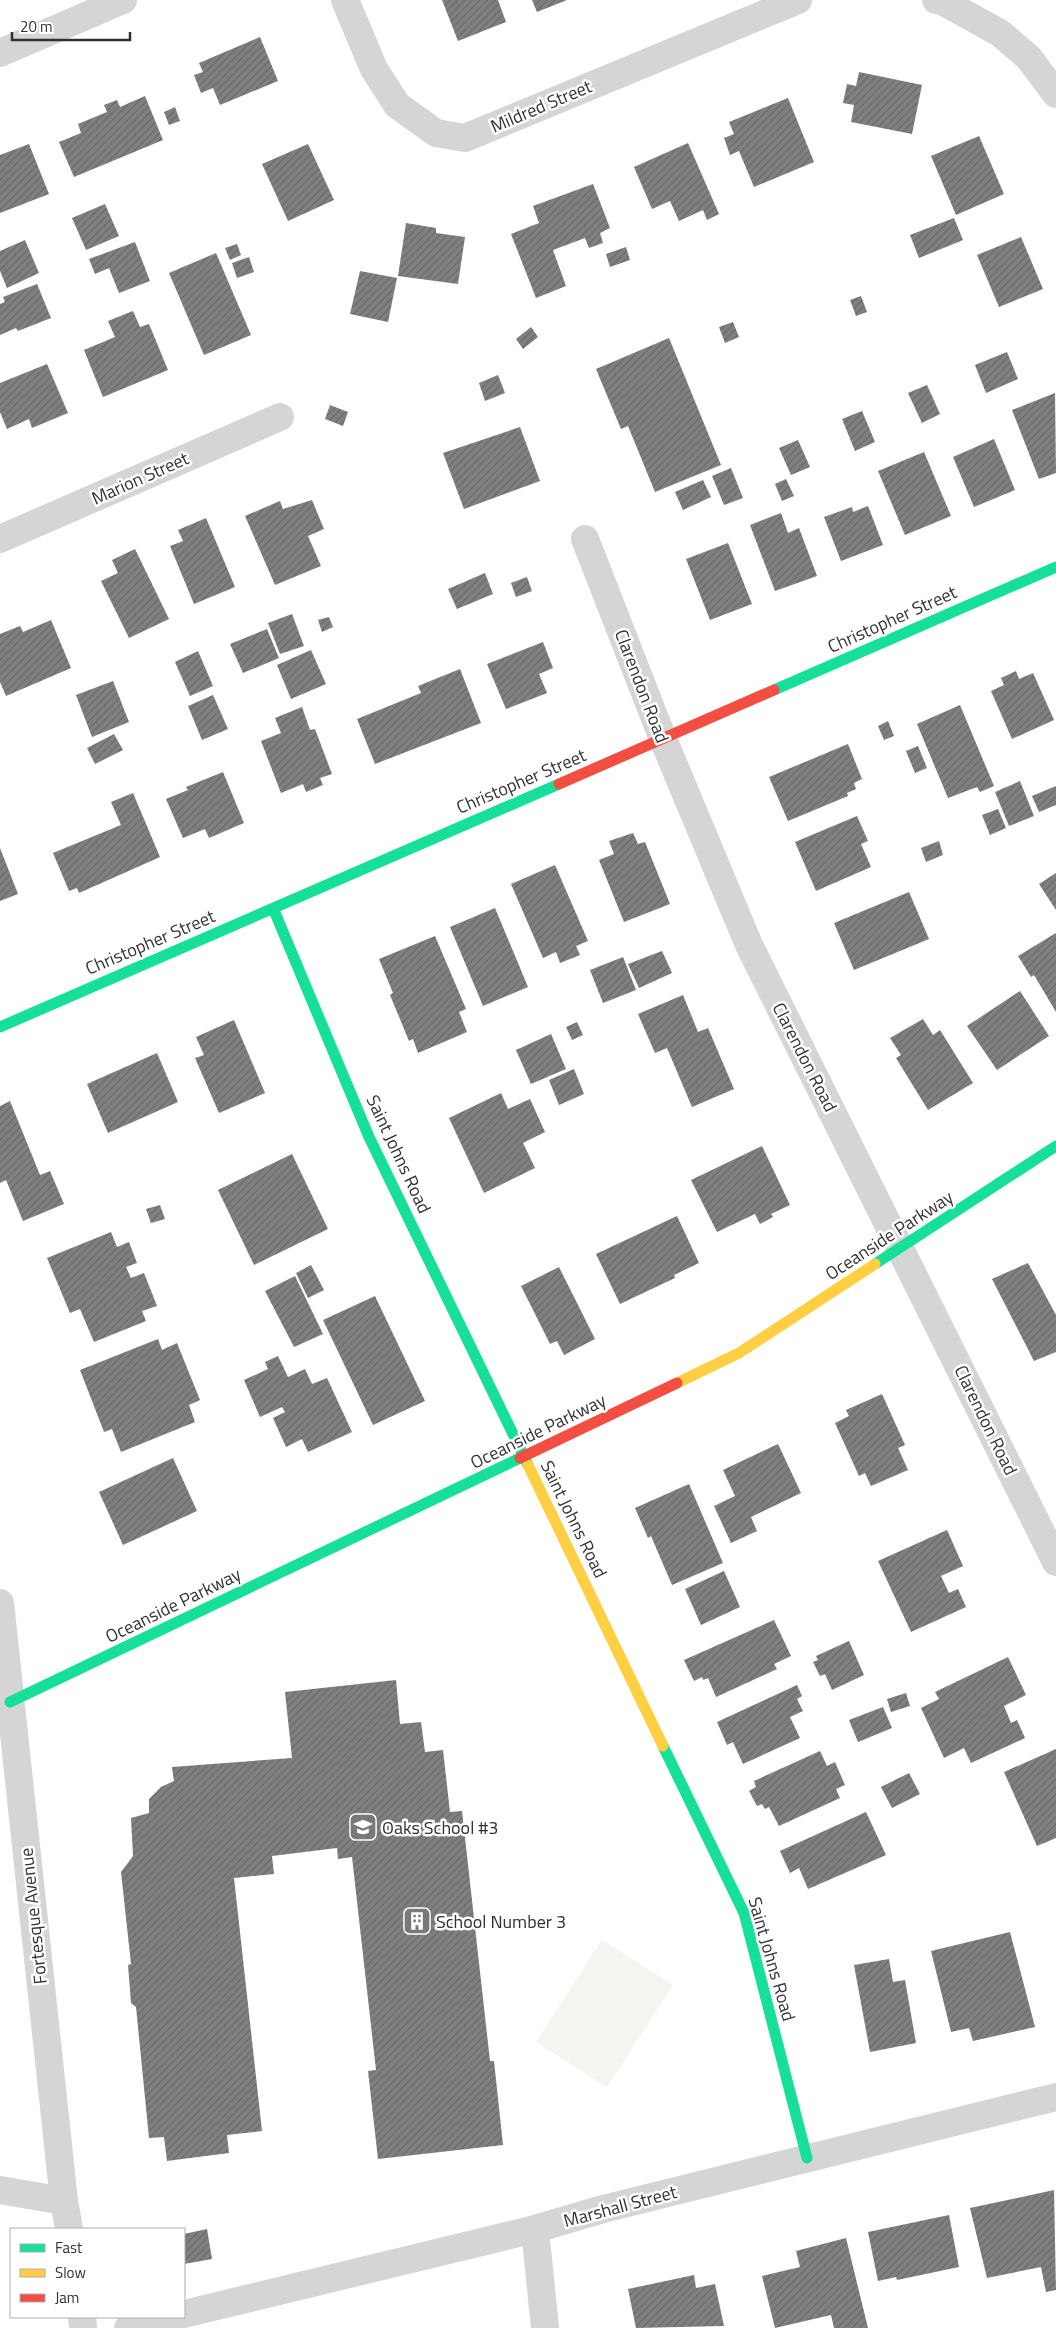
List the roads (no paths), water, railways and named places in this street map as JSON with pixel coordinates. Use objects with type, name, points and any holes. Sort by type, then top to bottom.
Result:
[{"type":"street","points":[[0,53],[124,0]]},
{"type":"street","name":"Mildred Street","points":[[345,0],[374,69],[397,104],[436,133],[465,138],[798,0]]},
{"type":"street","points":[[936,0],[942,1],[1000,33],[1029,58],[1056,94]]},
{"type":"street","name":"Marion Street","points":[[0,540],[280,417]]},
{"type":"street","name":"Clarendon Road","points":[[585,539],[663,739],[749,945],[1056,1562]]},
{"type":"street","name":"Christopher Street","points":[[0,1026],[1056,567]]},
{"type":"street","name":"Saint Johns Road","points":[[273,908],[369,1137],[744,1913],[807,2158]]},
{"type":"street","name":"Oceanside Parkway","points":[[10,1702],[739,1353],[1056,1146]]},
{"type":"street","name":"Fortesque Avenue","points":[[0,1603],[64,2201],[69,2228]]},
{"type":"street","name":"Marshall Street","points":[[185,2314],[535,2229],[603,2209],[1056,2097]]},
{"type":"street","points":[[0,2190],[64,2201]]},
{"type":"street","points":[[535,2229],[545,2328]]},
{"type":"street","points":[[128,2328],[170,2318]]},
{"type":"place","name":"Oaks School #3","points":[[363,1827]]},
{"type":"place","name":"School Number 3","points":[[417,1921]]}]
